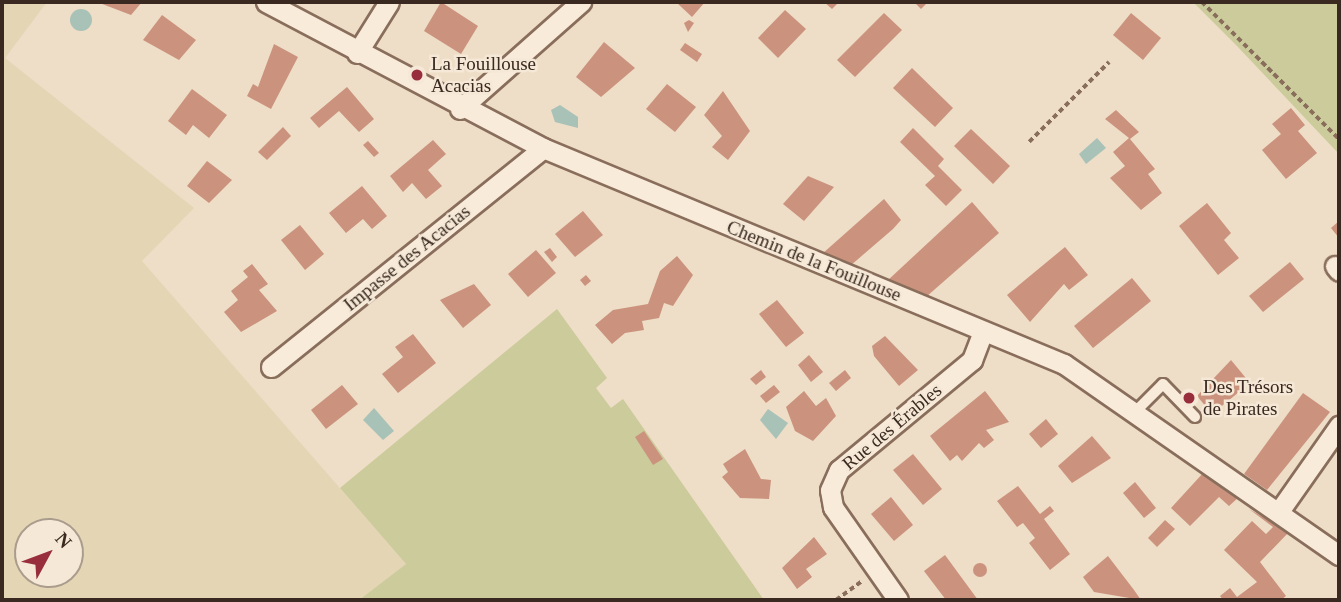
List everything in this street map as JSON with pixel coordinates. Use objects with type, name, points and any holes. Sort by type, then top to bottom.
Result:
[{"type":"street","name":"Chemin de la Fouillouse","points":[[266,2],[460,109],[543,148],[1063,364],[1136,411],[1339,555]]},
{"type":"street","points":[[357,53],[389,2]]},
{"type":"street","points":[[460,109],[580,2]]},
{"type":"street","name":"Impasse des Acacias","points":[[271,367],[543,148]]},
{"type":"street","name":"Rue des Érables","points":[[898,600],[833,507],[830,490],[839,470],[972,360],[983,331]]},
{"type":"street","points":[[1279,510],[1339,426]]},
{"type":"lane","points":[[1136,411],[1163,384],[1195,417]]},
{"type":"path","points":[[1202,2],[1339,139]]},
{"type":"path","points":[[1029,142],[1109,62]]},
{"type":"path","points":[[836,600],[877,570]]},
{"type":"shaded area","points":[[2,2],[47,2],[5,58],[194,208],[142,261],[406,564],[359,600],[2,600]]},
{"type":"shaded area","points":[[81,9],[89,12],[92,20],[89,28],[81,31],[73,28],[70,20],[73,12]]},
{"type":"shaded area","points":[[560,105],[578,117],[578,128],[555,122],[551,110]]},
{"type":"shaded area","points":[[1097,138],[1106,148],[1086,164],[1079,154]]},
{"type":"shaded area","points":[[374,408],[394,431],[383,440],[363,420]]},
{"type":"shaded area","points":[[768,409],[788,423],[776,439],[760,420]]},
{"type":"green space","points":[[1193,2],[1339,2],[1339,154],[1237,46]]},
{"type":"green space","points":[[557,309],[607,378],[596,388],[611,408],[623,399],[764,600],[359,600],[406,564],[340,488]]},
{"type":"building","points":[[97,2],[142,2],[131,15]]},
{"type":"building","points":[[441,2],[478,26],[461,54],[424,31]]},
{"type":"building","points":[[676,2],[705,2],[692,17]]},
{"type":"building","points":[[824,2],[839,2],[832,9]]},
{"type":"building","points":[[914,2],[928,2],[921,9]]},
{"type":"building","points":[[785,10],[806,29],[778,58],[758,38]]},
{"type":"building","points":[[884,13],[902,30],[855,77],[837,60]]},
{"type":"building","points":[[1131,13],[1161,38],[1143,60],[1113,35]]},
{"type":"building","points":[[162,15],[196,40],[179,60],[143,40]]},
{"type":"building","points":[[689,20],[694,23],[688,32],[684,23]]},
{"type":"building","points":[[604,42],[635,68],[601,97],[576,77]]},
{"type":"building","points":[[685,43],[702,54],[697,62],[680,50]]},
{"type":"building","points":[[274,44],[298,57],[271,109],[247,96],[253,84],[258,87]]},
{"type":"building","points":[[912,68],[953,108],[935,127],[893,88]]},
{"type":"building","points":[[667,84],[696,107],[675,132],[646,109]]},
{"type":"building","points":[[347,87],[374,119],[359,132],[339,111],[319,128],[310,118]]},
{"type":"building","points":[[192,89],[227,115],[209,138],[193,125],[186,135],[168,121]]},
{"type":"building","points":[[723,91],[750,131],[728,160],[712,147],[722,136],[704,115]]},
{"type":"building","points":[[1291,108],[1305,125],[1298,131],[1317,153],[1286,179],[1262,150],[1281,134],[1272,124]]},
{"type":"building","points":[[1116,110],[1139,132],[1130,139],[1155,169],[1148,174],[1162,193],[1141,210],[1110,178],[1125,166],[1113,152],[1129,138],[1105,119]]},
{"type":"building","points":[[283,127],[291,136],[267,160],[258,152]]},
{"type":"building","points":[[913,128],[944,159],[938,166],[962,190],[946,206],[925,185],[935,176],[900,142]]},
{"type":"building","points":[[971,129],[1010,166],[993,184],[954,146]]},
{"type":"building","points":[[433,140],[446,154],[428,170],[442,186],[426,199],[412,183],[403,192],[390,176]]},
{"type":"building","points":[[368,141],[379,153],[374,157],[363,145]]},
{"type":"building","points":[[207,161],[232,180],[209,203],[187,186]]},
{"type":"building","points":[[808,176],[834,187],[804,221],[783,204]]},
{"type":"building","points":[[362,186],[387,216],[372,229],[363,219],[346,233],[329,213]]},
{"type":"building","points":[[884,199],[901,220],[893,229],[850,266],[822,254]]},
{"type":"building","points":[[972,202],[999,233],[926,297],[887,281]]},
{"type":"building","points":[[1207,203],[1231,233],[1224,240],[1239,258],[1218,275],[1179,226]]},
{"type":"building","points":[[583,211],[603,235],[575,257],[555,234]]},
{"type":"building","points":[[1339,221],[1339,238],[1331,228]]},
{"type":"building","points":[[300,225],[324,254],[305,270],[281,240]]},
{"type":"building","points":[[1065,247],[1088,275],[1069,290],[1064,284],[1030,322],[1007,295]]},
{"type":"building","points":[[550,248],[557,257],[552,262],[544,252]]},
{"type":"building","points":[[536,250],[556,273],[528,297],[508,274]]},
{"type":"building","points":[[677,256],[693,275],[673,306],[664,303],[659,318],[642,321],[644,330],[625,333],[612,344],[595,325],[613,310],[648,304],[660,271]]},
{"type":"building","points":[[1290,262],[1304,279],[1263,312],[1249,296]]},
{"type":"building","points":[[252,264],[268,284],[259,290],[277,311],[241,332],[224,312],[238,300],[231,291],[248,277],[243,271]]},
{"type":"building","points":[[586,275],[591,281],[585,286],[580,280]]},
{"type":"building","points":[[1132,278],[1151,301],[1093,348],[1074,326]]},
{"type":"building","points":[[474,284],[491,305],[463,328],[440,300]]},
{"type":"building","points":[[777,300],[804,333],[786,347],[759,314]]},
{"type":"building","points":[[413,334],[436,363],[398,393],[382,374],[403,357],[395,347]]},
{"type":"building","points":[[885,336],[918,370],[899,386],[874,356],[872,346]]},
{"type":"building","points":[[809,355],[823,372],[811,382],[798,365]]},
{"type":"building","points":[[1231,360],[1250,383],[1212,414],[1197,396]]},
{"type":"building","points":[[761,370],[766,377],[756,385],[750,379]]},
{"type":"building","points":[[845,370],[851,378],[836,391],[829,383]]},
{"type":"building","points":[[342,385],[358,404],[326,429],[311,410]]},
{"type":"building","points":[[774,385],[780,392],[766,403],[760,396]]},
{"type":"building","points":[[804,391],[816,406],[826,398],[836,416],[813,441],[795,431],[786,407]]},
{"type":"building","points":[[985,391],[1009,422],[986,430],[994,440],[984,448],[979,443],[962,461],[957,455],[950,461],[930,436]]},
{"type":"building","points":[[1303,393],[1330,412],[1267,490],[1244,474]]},
{"type":"building","points":[[1046,419],[1058,434],[1041,448],[1029,434]]},
{"type":"building","points":[[644,431],[663,459],[653,465],[635,437]]},
{"type":"building","points":[[1092,436],[1111,458],[1072,483],[1058,466]]},
{"type":"building","points":[[745,449],[761,479],[771,480],[769,499],[740,498],[722,477],[728,472],[723,464]]},
{"type":"building","points":[[913,454],[942,489],[923,505],[893,470]]},
{"type":"building","points":[[1204,472],[1239,497],[1229,506],[1219,497],[1190,526],[1171,508]]},
{"type":"building","points":[[1135,482],[1156,508],[1144,518],[1123,493]]},
{"type":"building","points":[[1018,486],[1040,514],[1050,506],[1054,511],[1044,519],[1070,554],[1050,570],[1029,543],[1035,538],[1023,523],[1017,527],[997,501]]},
{"type":"building","points":[[891,497],[913,525],[894,541],[871,514]]},
{"type":"building","points":[[1249,509],[1289,532],[1260,562],[1286,596],[1281,600],[1223,600],[1220,596],[1230,588],[1237,597],[1257,582],[1224,550],[1252,521],[1266,534],[1273,527]]},
{"type":"building","points":[[1165,520],[1175,529],[1157,547],[1148,538]]},
{"type":"building","points":[[814,537],[827,554],[806,569],[812,577],[797,589],[782,568]]},
{"type":"building","points":[[945,555],[978,600],[946,600],[924,571]]},
{"type":"building","points":[[1108,556],[1141,600],[1094,592],[1083,577]]},
{"type":"building","points":[[977,563],[983,563],[987,570],[983,577],[977,577],[973,573],[973,567]]},
{"type":"place","name":"La Fouillouse Acacias","points":[[417,75]]},
{"type":"place","name":"Des Trésors de Pirates","points":[[1189,398]]}]
